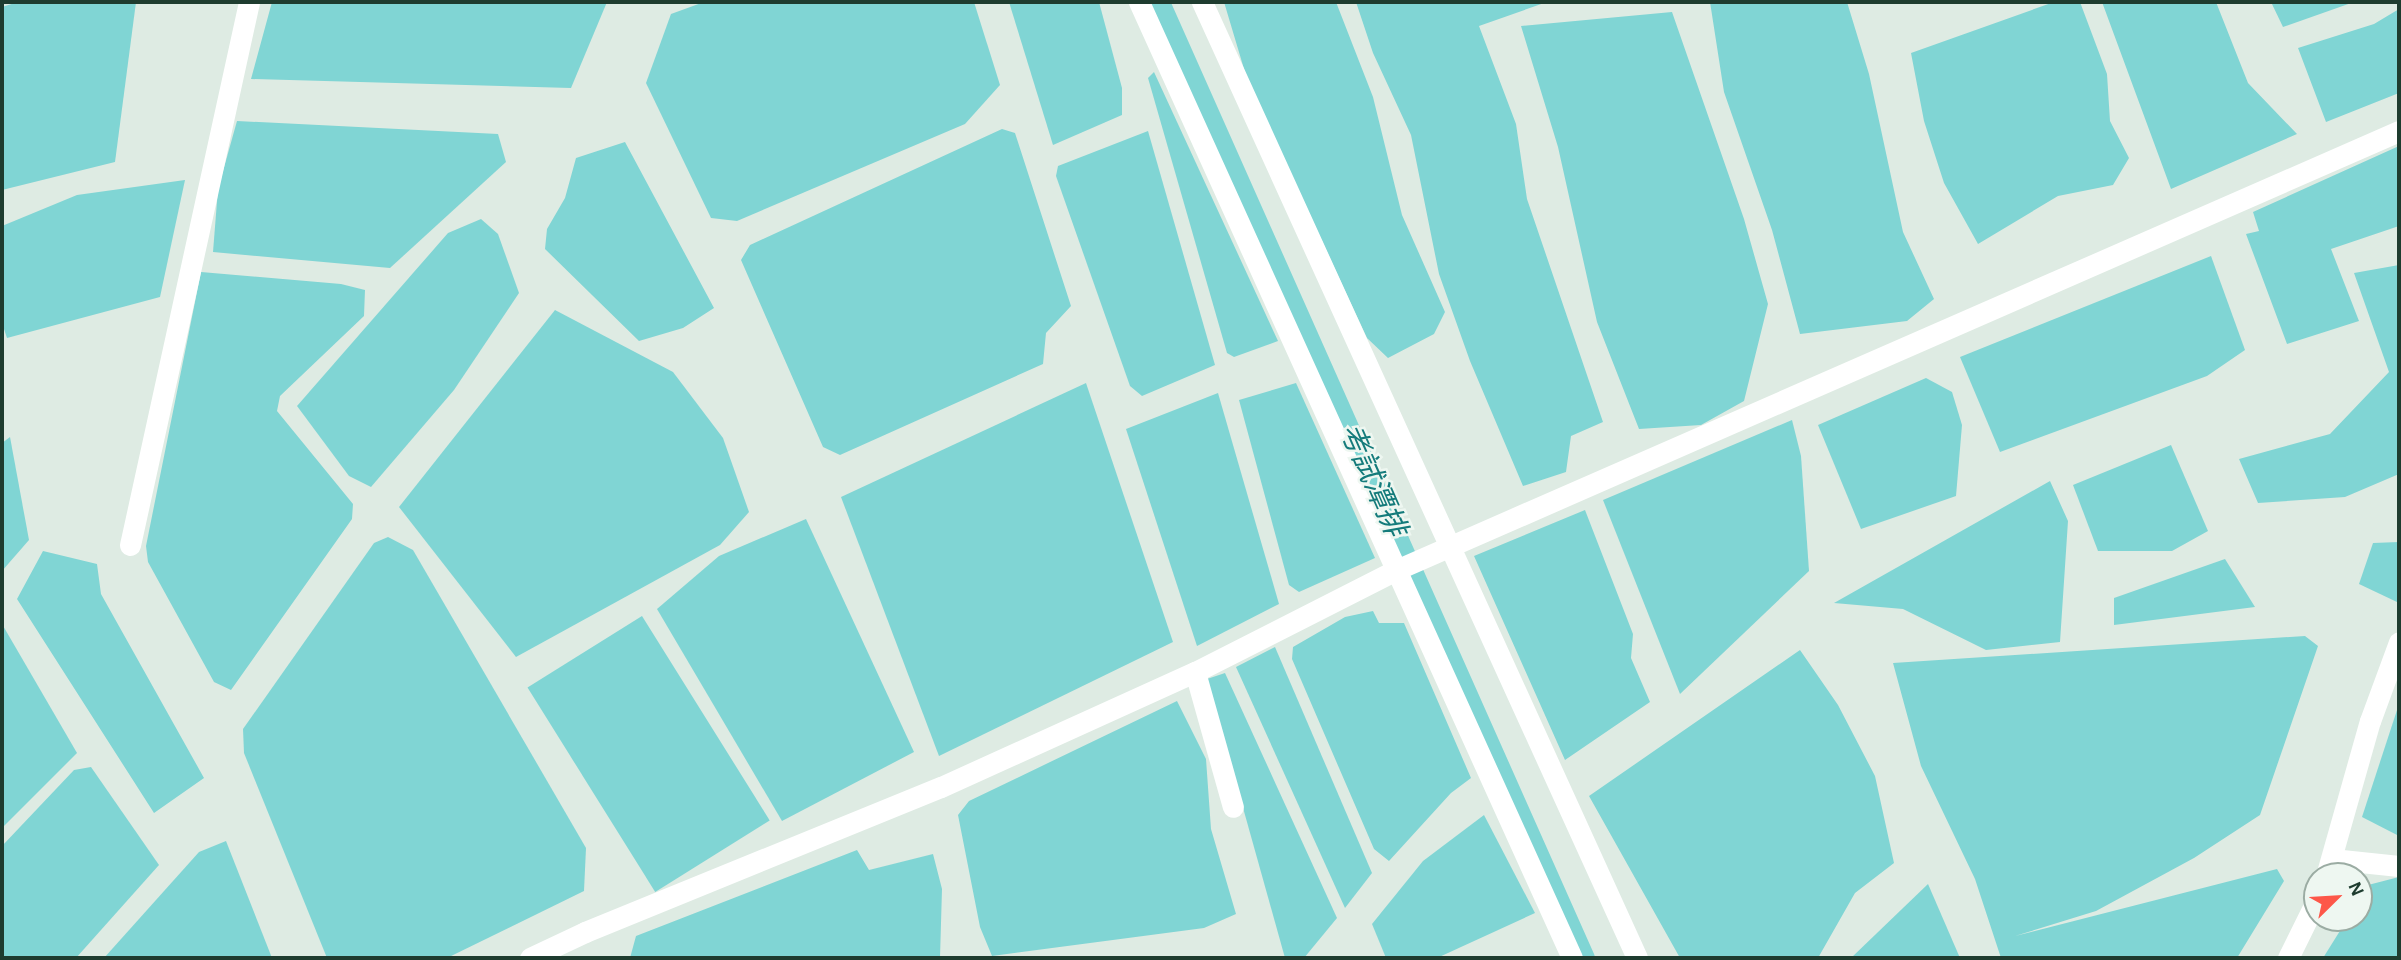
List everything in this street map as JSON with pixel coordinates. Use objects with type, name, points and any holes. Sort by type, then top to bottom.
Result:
[{"type":"street","points":[[130,545],[248,2]]},
{"type":"street","points":[[1139,2],[1400,568],[1572,958]]},
{"type":"street","points":[[1202,2],[1448,549],[1637,958]]},
{"type":"street","points":[[530,958],[584,932],[942,788],[1195,672],[1400,568],[2399,131]]},
{"type":"street","points":[[2330,862],[2370,721],[2399,642]]},
{"type":"street","points":[[1195,672],[1233,807]]},
{"type":"street","points":[[2373,866],[2399,866]]},
{"type":"street","points":[[2288,958],[2303,927]]},
{"type":"water","points":[[18,2],[136,2],[115,162],[2,190],[2,7]]},
{"type":"water","points":[[272,2],[607,2],[571,88],[251,79]]},
{"type":"water","points":[[704,2],[974,2],[1000,85],[965,124],[737,221],[711,218],[646,83],[671,14]]},
{"type":"water","points":[[1009,2],[1099,2],[1122,88],[1122,115],[1053,145]]},
{"type":"water","points":[[1224,2],[1336,2],[1373,97],[1402,215],[1445,312],[1434,334],[1388,358],[1367,338],[1247,79]]},
{"type":"water","points":[[1356,2],[1547,2],[1479,26],[1516,124],[1527,199],[1603,422],[1571,436],[1566,472],[1523,486],[1470,361],[1439,274],[1411,135],[1373,53]]},
{"type":"water","points":[[1710,2],[1847,2],[1869,74],[1903,232],[1934,299],[1907,321],[1800,334],[1772,230],[1724,92]]},
{"type":"water","points":[[2054,2],[2080,2],[2107,74],[2110,121],[2129,158],[2113,185],[2058,196],[1978,244],[1944,183],[1924,121],[1911,53]]},
{"type":"water","points":[[2102,2],[2216,2],[2248,83],[2297,134],[2171,189]]},
{"type":"water","points":[[2271,2],[2354,2],[2283,27]]},
{"type":"water","points":[[2399,9],[2399,93],[2326,122],[2298,48],[2374,24]]},
{"type":"water","points":[[1672,12],[1744,219],[1768,304],[1744,401],[1701,425],[1639,429],[1597,322],[1558,147],[1521,26]]},
{"type":"water","points":[[1154,72],[1278,341],[1234,357],[1227,353],[1148,78]]},
{"type":"water","points":[[237,121],[498,134],[506,162],[390,268],[213,252],[218,189]]},
{"type":"water","points":[[1002,129],[1015,133],[1071,306],[1046,333],[1043,364],[840,455],[823,447],[741,260],[750,245]]},
{"type":"water","points":[[1148,131],[1215,365],[1142,396],[1130,386],[1056,176],[1058,166]]},
{"type":"water","points":[[625,142],[714,308],[683,328],[639,341],[545,249],[547,229],[565,198],[576,158]]},
{"type":"water","points":[[2399,146],[2399,226],[2331,249],[2359,321],[2287,344],[2246,234],[2259,231],[2253,212]]},
{"type":"water","points":[[185,180],[160,297],[7,338],[2,323],[2,226],[77,195]]},
{"type":"water","points":[[481,219],[498,234],[519,293],[454,390],[371,487],[349,476],[297,406],[448,233]]},
{"type":"water","points":[[2211,256],[2245,350],[2207,376],[2000,452],[1960,357]]},
{"type":"water","points":[[2399,265],[2399,474],[2345,497],[2258,503],[2239,459],[2330,434],[2389,372],[2354,273]]},
{"type":"water","points":[[201,272],[341,284],[365,290],[364,316],[280,396],[277,411],[353,504],[352,519],[231,690],[214,682],[148,562],[146,546]]},
{"type":"water","points":[[555,310],[673,372],[723,438],[749,512],[720,545],[516,657],[399,507]]},
{"type":"water","points":[[1926,378],[1952,392],[1962,425],[1956,496],[1861,529],[1818,425]]},
{"type":"water","points":[[1086,383],[1173,642],[939,756],[841,497]]},
{"type":"water","points":[[1296,383],[1375,558],[1299,592],[1289,585],[1239,400]]},
{"type":"water","points":[[1218,393],[1279,604],[1197,646],[1126,429]]},
{"type":"water","points":[[1792,420],[1801,456],[1809,571],[1680,694],[1603,500]]},
{"type":"water","points":[[10,437],[29,540],[2,571],[2,443]]},
{"type":"water","points":[[2171,445],[2208,531],[2172,551],[2098,551],[2073,485]]},
{"type":"water","points":[[2050,481],[2068,521],[2060,642],[1986,650],[1903,609],[1834,603]]},
{"type":"water","points":[[1585,510],[1633,634],[1631,658],[1650,702],[1565,760],[1474,556]]},
{"type":"water","points":[[806,519],[914,752],[782,821],[657,609],[719,556]]},
{"type":"water","points":[[388,537],[413,550],[586,848],[584,891],[447,958],[327,958],[244,753],[243,729],[374,543]]},
{"type":"water","points":[[2399,542],[2397,602],[2359,584],[2373,543]]},
{"type":"water","points":[[43,551],[97,564],[101,594],[204,778],[154,813],[17,599]]},
{"type":"water","points":[[2225,559],[2255,607],[2114,625],[2114,598]]},
{"type":"water","points":[[1373,611],[1379,623],[1404,623],[1471,778],[1451,793],[1389,861],[1374,849],[1292,659],[1293,647],[1345,617]]},
{"type":"water","points":[[642,616],[770,820],[655,892],[528,688]]},
{"type":"water","points":[[2,624],[77,753],[2,828]]},
{"type":"water","points":[[2305,636],[2318,646],[2260,815],[2194,858],[2096,911],[2015,936],[2277,869],[2284,881],[2237,958],[2001,958],[1975,879],[1921,766],[1893,663]]},
{"type":"water","points":[[1275,647],[1372,873],[1345,908],[1236,667]]},
{"type":"water","points":[[1800,650],[1838,705],[1875,776],[1894,863],[1855,893],[1818,958],[1680,958],[1589,796]]},
{"type":"water","points":[[1225,673],[1337,918],[1304,958],[1285,958],[1207,679]]},
{"type":"water","points":[[1177,701],[1206,759],[1211,829],[1236,914],[1204,928],[992,956],[980,927],[958,815],[969,801]]},
{"type":"water","points":[[2399,704],[2399,836],[2362,817]]},
{"type":"water","points":[[91,767],[159,865],[76,958],[2,958],[2,846],[74,770]]},
{"type":"water","points":[[1484,815],[1535,913],[1437,958],[1386,958],[1372,924],[1423,861]]},
{"type":"water","points":[[226,841],[272,958],[104,958],[199,852]]},
{"type":"water","points":[[857,850],[869,870],[933,854],[942,889],[940,958],[630,958],[636,936]]},
{"type":"water","points":[[2399,877],[2399,958],[2323,958],[2339,932],[2373,932],[2373,884]]},
{"type":"water","points":[[1928,884],[1960,958],[1851,958]]},
{"type":"waterway","name":"考試潭排","points":[[1159,2],[1584,958]]}]
